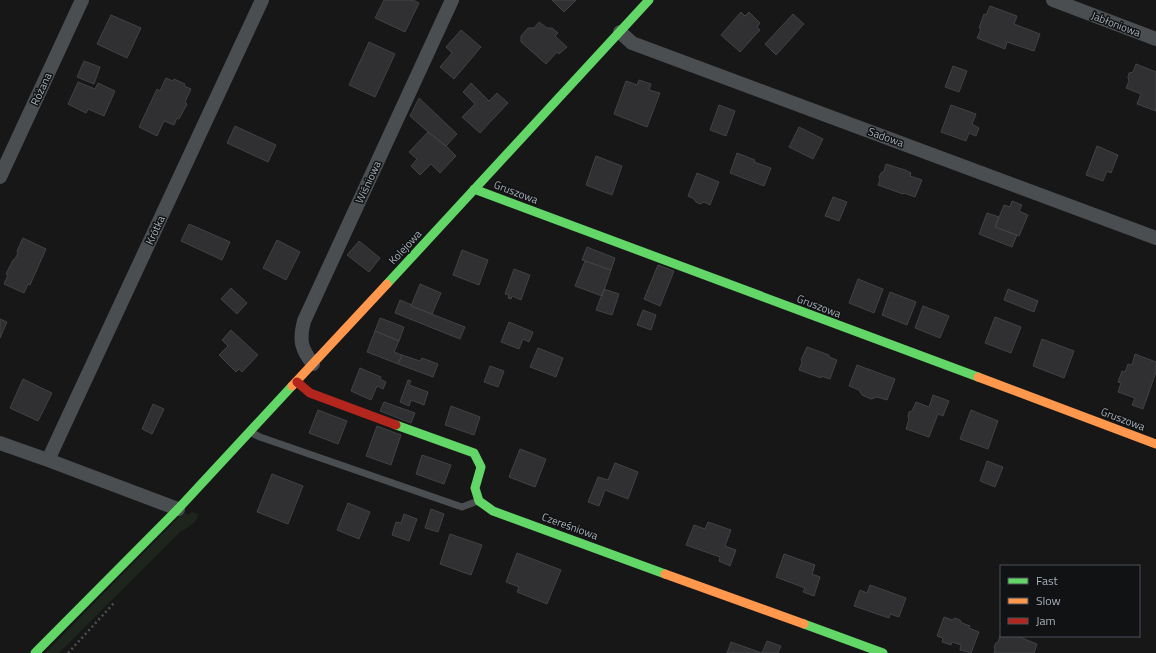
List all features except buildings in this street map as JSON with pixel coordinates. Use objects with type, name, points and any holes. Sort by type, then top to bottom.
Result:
[{"type":"street","name":"Różana","points":[[0,178],[82,0]]},
{"type":"street","name":"Krótka","points":[[48,460],[262,0]]},
{"type":"street","name":"Wiśniowa","points":[[313,364],[303,348],[300,336],[304,321],[452,0]]},
{"type":"street","name":"Kolejowa","points":[[35,653],[178,509],[649,0]]},
{"type":"street","name":"Jabłoniowa","points":[[1053,0],[1156,39]]},
{"type":"street","name":"Sadowa","points":[[620,32],[632,43],[1156,238]]},
{"type":"street","name":"Gruszowa","points":[[474,189],[1156,444]]},
{"type":"street","points":[[297,382],[310,393],[474,453],[481,466],[475,488],[479,501]]},
{"type":"street","points":[[0,442],[178,509]]},
{"type":"street","name":"Czereśniowa","points":[[479,501],[493,511],[883,653]]},
{"type":"lane","points":[[250,432],[260,437],[462,507],[479,501]]},
{"type":"shaded area","points":[[184,512],[188,515],[192,512],[198,514],[194,523],[179,533],[59,653],[45,653]]},
{"type":"traffic: fast","points":[[387,284],[649,0]]},
{"type":"traffic: fast","points":[[474,189],[978,377]]},
{"type":"traffic: fast","points":[[35,653],[178,509],[292,386]]},
{"type":"traffic: fast","points":[[396,425],[474,453],[481,467],[475,488],[479,501],[493,511],[665,574]]},
{"type":"traffic: fast","points":[[804,624],[883,653]]},
{"type":"traffic: slow","points":[[292,386],[387,284]]},
{"type":"traffic: slow","points":[[978,377],[1156,444]]},
{"type":"traffic: slow","points":[[665,574],[804,624]]},
{"type":"traffic: jam","points":[[297,382],[310,393],[396,425]]}]
